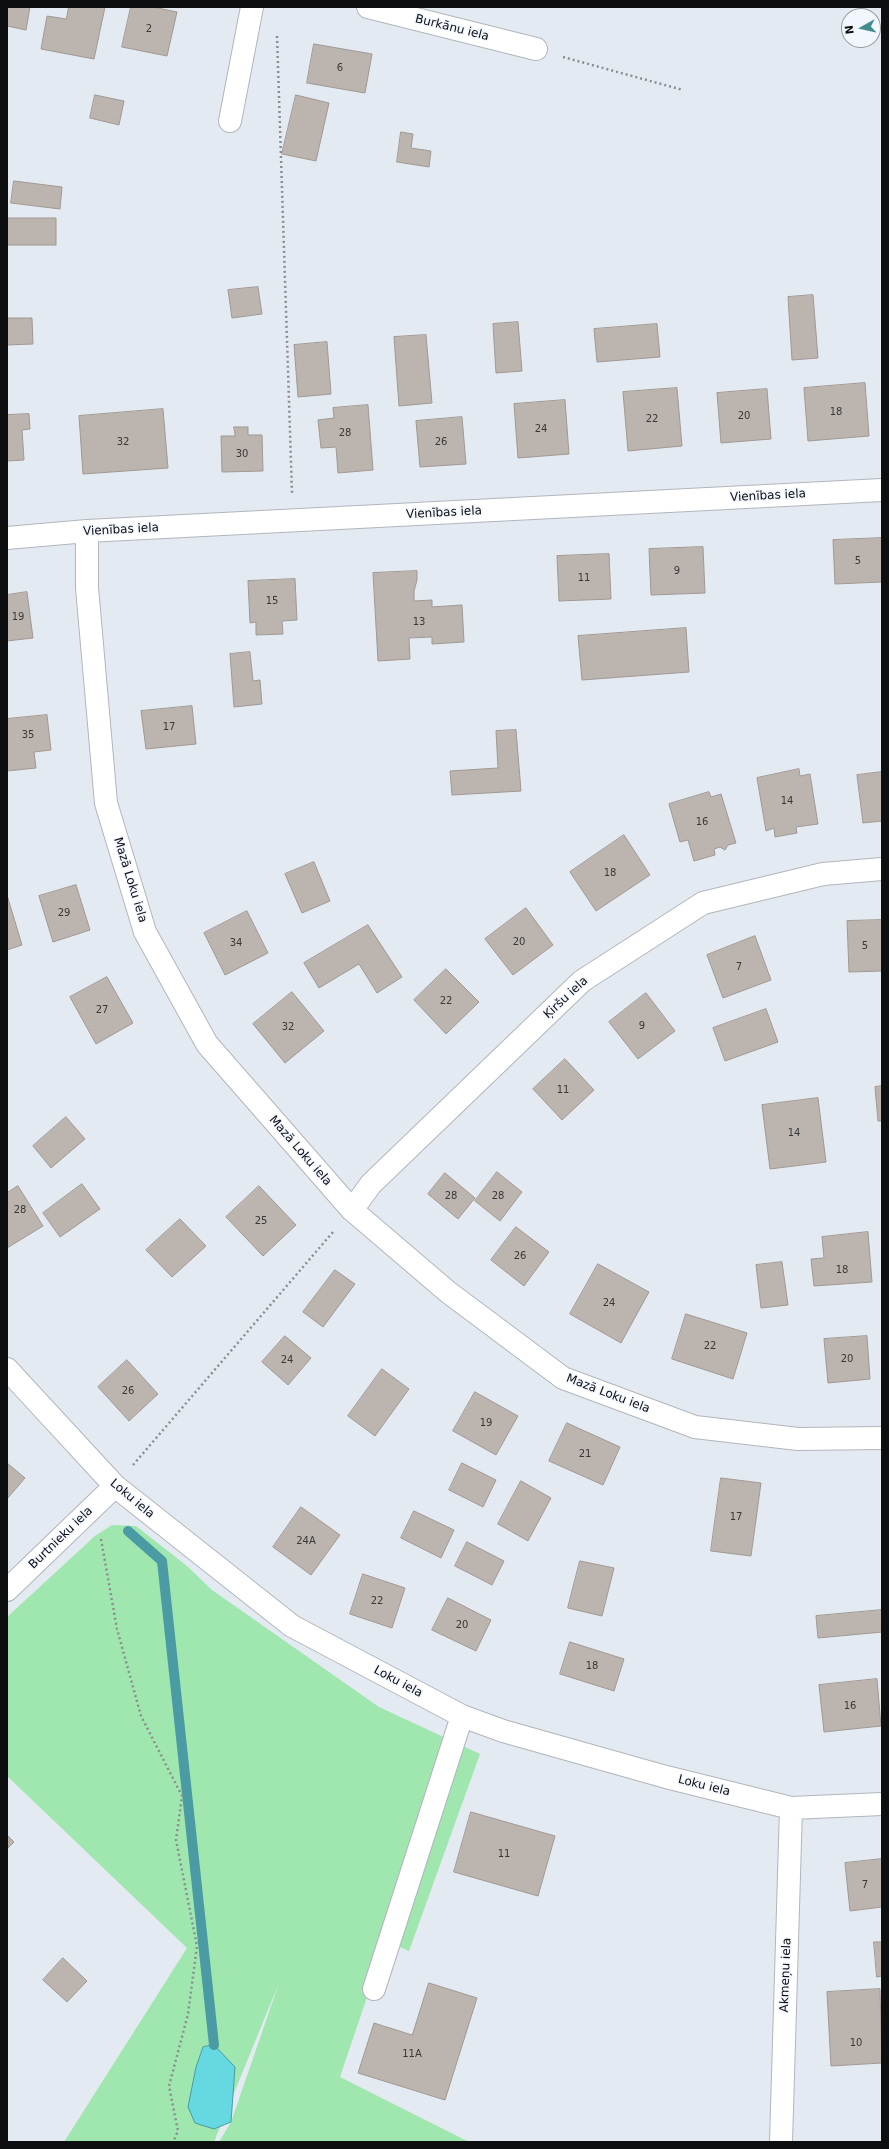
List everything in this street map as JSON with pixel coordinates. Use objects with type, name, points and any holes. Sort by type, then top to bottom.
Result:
[{"type":"street","points":[[230,121],[252,7]]},
{"type":"street","name":"Burkānu iela","points":[[368,7],[536,49]]},
{"type":"street","name":"Vienības iela","points":[[7,538],[87,531],[882,490]]},
{"type":"street","name":"Mazā Loku iela","points":[[87,531],[87,588],[106,803],[145,932],[207,1044],[352,1210],[448,1292],[563,1378],[695,1427],[798,1440],[882,1438]]},
{"type":"street","name":"Ķiršu iela","points":[[352,1210],[371,1184],[582,981],[703,903],[823,874],[882,869]]},
{"type":"street","name":"Loku iela","points":[[7,1369],[115,1486],[292,1626],[462,1716],[503,1731],[666,1777],[791,1808],[882,1804]]},
{"type":"street","name":"Burtnieku iela","points":[[7,1590],[115,1486]]},
{"type":"street","points":[[374,1989],[462,1716]]},
{"type":"street","name":"Akmeņu iela","points":[[781,2142],[791,1808]]},
{"type":"path","points":[[277,31],[293,521]]},
{"type":"path","points":[[536,49],[683,90]]},
{"type":"path","points":[[115,1486],[352,1210]]},
{"type":"path","points":[[97,1504],[104,1558],[117,1629],[141,1716],[182,1796],[176,1840],[197,1946],[188,2014],[169,2086],[178,2131],[173,2142]]},
{"type":"green space","points":[[112,1525],[136,1526],[187,1566],[212,1590],[379,1707],[480,1754],[409,1951],[386,1941],[340,2077],[469,2142],[219,2142],[231,2122],[279,1983],[214,2142],[64,2142],[187,1948],[7,1776],[7,1617],[95,1536]]},
{"type":"water","points":[[214,2045],[235,2067],[231,2122],[214,2129],[195,2123],[188,2107],[196,2067],[203,2047]]},
{"type":"building","points":[[7,7],[30,7],[26,30],[7,26]]},
{"type":"building","points":[[69,7],[105,7],[94,59],[41,49],[47,16],[66,19]]},
{"type":"building","points":[[131,7],[153,7],[177,12],[167,56],[122,47]]},
{"type":"building","points":[[314,44],[372,54],[365,93],[307,83]]},
{"type":"building","points":[[95,95],[124,101],[119,125],[90,118]]},
{"type":"building","points":[[296,95],[329,103],[316,161],[282,154]]},
{"type":"building","points":[[401,132],[413,134],[411,148],[431,151],[429,167],[397,162]]},
{"type":"building","points":[[14,181],[62,187],[60,209],[11,203]]},
{"type":"building","points":[[7,218],[56,218],[56,245],[7,245]]},
{"type":"building","points":[[258,287],[262,314],[232,318],[228,290]]},
{"type":"building","points":[[813,295],[818,358],[792,360],[788,297]]},
{"type":"building","points":[[7,318],[32,318],[33,344],[7,345]]},
{"type":"building","points":[[518,322],[522,371],[496,373],[493,324]]},
{"type":"building","points":[[657,324],[660,357],[597,362],[594,329]]},
{"type":"building","points":[[426,335],[432,403],[399,406],[394,337]]},
{"type":"building","points":[[327,342],[331,394],[298,397],[294,345]]},
{"type":"building","points":[[865,383],[869,436],[808,441],[804,388]]},
{"type":"building","points":[[677,388],[682,446],[628,451],[623,392]]},
{"type":"building","points":[[767,389],[771,439],[721,443],[717,393]]},
{"type":"building","points":[[565,400],[569,454],[518,458],[514,404]]},
{"type":"building","points":[[368,405],[373,470],[338,473],[336,447],[321,448],[318,420],[334,418],[333,408]]},
{"type":"building","points":[[163,409],[168,468],[83,474],[79,416]]},
{"type":"building","points":[[29,414],[30,429],[22,430],[24,460],[7,461],[7,415]]},
{"type":"building","points":[[462,417],[466,464],[420,467],[416,421]]},
{"type":"building","points":[[234,427],[248,427],[248,435],[262,435],[263,471],[222,472],[221,436],[235,436]]},
{"type":"building","points":[[882,538],[882,582],[835,584],[833,540]]},
{"type":"building","points":[[703,547],[705,593],[651,595],[649,549]]},
{"type":"building","points":[[609,554],[611,599],[559,601],[557,556]]},
{"type":"building","points":[[417,571],[414,601],[432,600],[432,607],[462,605],[464,642],[432,644],[432,637],[409,638],[410,659],[378,661],[373,573]]},
{"type":"building","points":[[295,579],[297,620],[282,621],[283,634],[256,635],[256,622],[250,623],[248,581]]},
{"type":"building","points":[[27,592],[33,638],[7,641],[7,595]]},
{"type":"building","points":[[686,628],[689,672],[582,680],[578,636]]},
{"type":"building","points":[[250,652],[253,681],[260,680],[262,704],[234,707],[230,654]]},
{"type":"building","points":[[192,706],[196,744],[146,749],[141,711]]},
{"type":"building","points":[[47,715],[51,750],[34,752],[36,768],[7,771],[7,719]]},
{"type":"building","points":[[516,730],[521,791],[452,795],[450,771],[498,768],[496,731]]},
{"type":"building","points":[[799,769],[800,776],[810,774],[818,824],[796,827],[797,833],[775,837],[774,828],[766,831],[757,778]]},
{"type":"building","points":[[882,772],[882,821],[863,823],[857,775]]},
{"type":"building","points":[[709,792],[711,797],[721,794],[736,843],[728,845],[725,850],[720,847],[714,849],[715,855],[694,861],[688,840],[680,842],[669,804]]},
{"type":"building","points":[[624,835],[650,875],[596,911],[570,872]]},
{"type":"building","points":[[314,862],[330,901],[302,913],[285,874]]},
{"type":"building","points":[[76,885],[90,930],[53,942],[39,896]]},
{"type":"building","points":[[7,895],[22,945],[7,950]]},
{"type":"building","points":[[526,908],[553,945],[513,975],[485,939]]},
{"type":"building","points":[[247,911],[268,953],[225,975],[204,933]]},
{"type":"building","points":[[882,920],[882,971],[849,972],[847,921]]},
{"type":"building","points":[[368,925],[402,977],[377,993],[359,964],[319,988],[304,963]]},
{"type":"building","points":[[755,936],[771,980],[723,998],[707,955]]},
{"type":"building","points":[[446,969],[479,1002],[446,1034],[414,1000]]},
{"type":"building","points":[[107,977],[133,1023],[96,1044],[70,997]]},
{"type":"building","points":[[292,992],[324,1031],[285,1063],[253,1024]]},
{"type":"building","points":[[646,993],[675,1031],[638,1059],[609,1022]]},
{"type":"building","points":[[766,1009],[778,1042],[725,1061],[713,1028]]},
{"type":"building","points":[[565,1059],[594,1090],[562,1120],[533,1089]]},
{"type":"building","points":[[882,1086],[882,1121],[878,1121],[875,1087]]},
{"type":"building","points":[[818,1098],[826,1162],[770,1169],[762,1105]]},
{"type":"building","points":[[66,1117],[85,1139],[51,1168],[33,1146]]},
{"type":"building","points":[[497,1172],[522,1192],[500,1221],[475,1201]]},
{"type":"building","points":[[445,1173],[475,1198],[458,1219],[428,1194]]},
{"type":"building","points":[[82,1184],[100,1209],[60,1237],[43,1213]]},
{"type":"building","points":[[18,1186],[43,1226],[7,1248],[7,1193]]},
{"type":"building","points":[[259,1186],[296,1225],[263,1256],[226,1217]]},
{"type":"building","points":[[180,1219],[206,1246],[172,1277],[146,1250]]},
{"type":"building","points":[[516,1227],[549,1252],[524,1286],[491,1260]]},
{"type":"building","points":[[868,1232],[872,1282],[814,1286],[811,1259],[824,1258],[822,1237]]},
{"type":"building","points":[[782,1262],[788,1305],[761,1308],[756,1265]]},
{"type":"building","points":[[598,1264],[649,1292],[621,1343],[570,1314]]},
{"type":"building","points":[[335,1270],[355,1284],[323,1327],[303,1312]]},
{"type":"building","points":[[686,1314],[747,1333],[733,1379],[672,1359]]},
{"type":"building","points":[[285,1336],[311,1358],[288,1385],[262,1362]]},
{"type":"building","points":[[867,1336],[870,1379],[828,1383],[824,1339]]},
{"type":"building","points":[[127,1360],[158,1394],[129,1421],[98,1387]]},
{"type":"building","points":[[382,1369],[409,1389],[375,1436],[348,1416]]},
{"type":"building","points":[[475,1392],[518,1416],[496,1455],[453,1431]]},
{"type":"building","points":[[567,1423],[620,1447],[603,1485],[549,1461]]},
{"type":"building","points":[[7,1463],[25,1478],[7,1499]]},
{"type":"building","points":[[462,1463],[496,1480],[483,1507],[449,1490]]},
{"type":"building","points":[[721,1478],[761,1483],[751,1556],[711,1551]]},
{"type":"building","points":[[521,1481],[551,1498],[528,1541],[498,1524]]},
{"type":"building","points":[[301,1507],[340,1535],[311,1575],[273,1547]]},
{"type":"building","points":[[414,1511],[454,1530],[441,1558],[401,1538]]},
{"type":"building","points":[[467,1542],[504,1561],[492,1585],[455,1566]]},
{"type":"building","points":[[580,1561],[614,1568],[602,1616],[568,1608]]},
{"type":"building","points":[[363,1574],[405,1588],[392,1628],[350,1614]]},
{"type":"building","points":[[448,1598],[491,1620],[476,1651],[432,1630]]},
{"type":"building","points":[[882,1610],[882,1632],[818,1638],[816,1616]]},
{"type":"building","points":[[570,1642],[624,1659],[614,1691],[560,1674]]},
{"type":"building","points":[[877,1679],[881,1726],[824,1732],[819,1685]]},
{"type":"building","points":[[471,1812],[555,1836],[538,1896],[454,1872]]},
{"type":"building","points":[[7,1835],[14,1842],[7,1849]]},
{"type":"building","points":[[882,1859],[882,1907],[850,1911],[845,1863]]},
{"type":"building","points":[[874,1942],[882,1942],[882,1976],[877,1977]]},
{"type":"building","points":[[63,1958],[87,1981],[67,2002],[43,1980]]},
{"type":"building","points":[[429,1983],[477,1998],[445,2100],[358,2073],[374,2023],[412,2035]]},
{"type":"building","points":[[880,1989],[882,2063],[831,2066],[827,1992]]},
{"type":"waterway","points":[[128,1531],[162,1561],[214,2045]]}]
